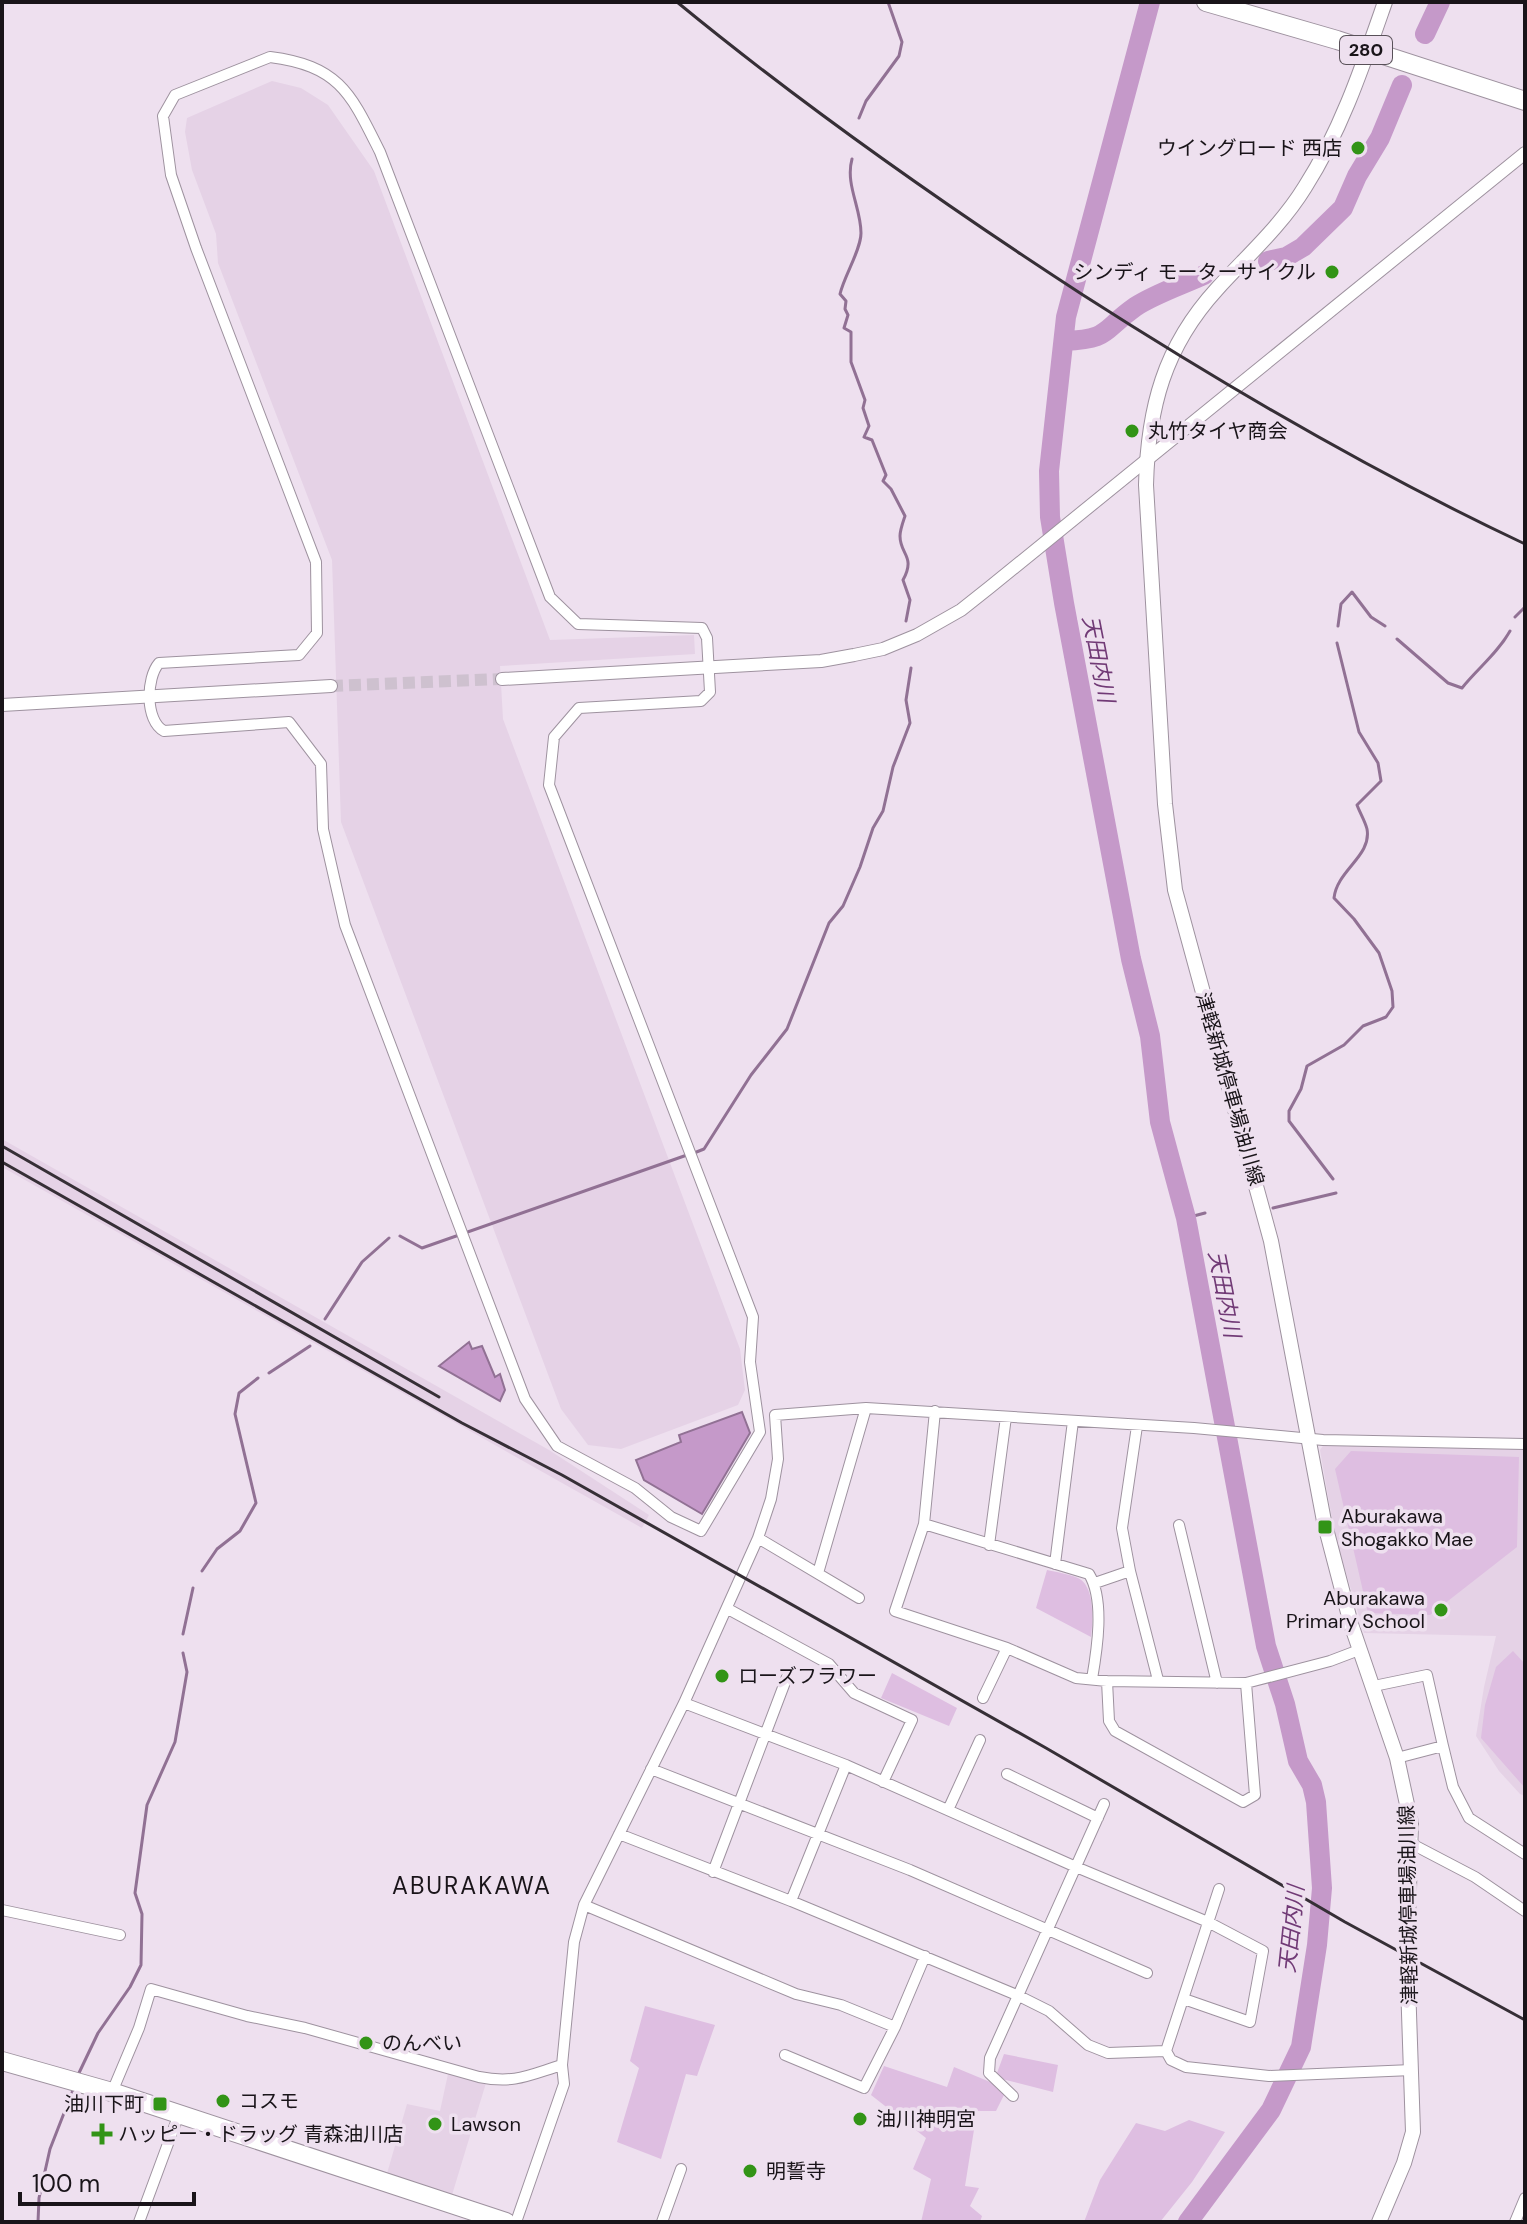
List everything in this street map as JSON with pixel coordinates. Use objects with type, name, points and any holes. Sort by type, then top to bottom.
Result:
[{"type":"highway","name":"280","points":[[1206,2],[1525,101]]},
{"type":"highway","points":[[2,2061],[112,2092],[506,2222]]},
{"type":"main road","name":"津軽新城停車場油川線","points":[[1379,2222],[1404,2163],[1413,2132],[1407,1954],[1409,1810],[1397,1758],[1359,1650],[1324,1521],[1259,1192],[1173,877],[1164,789],[1146,485],[1155,400],[1171,355],[1203,304],[1281,221],[1304,189],[1329,147],[1385,2]]},
{"type":"street","points":[[270,57],[299,61],[335,79],[355,102],[380,152],[550,597],[578,624],[702,628],[707,638],[710,692],[701,701],[579,708],[554,737],[549,785],[753,1317],[750,1362],[760,1432],[701,1531],[671,1517],[635,1488],[557,1446],[525,1399],[345,925],[323,829],[321,764],[289,722],[164,731],[156,726],[151,698],[153,670],[159,663],[299,655],[317,633],[316,562],[196,248],[171,175],[163,116],[175,95],[270,57]]},
{"type":"street","points":[[502,679],[821,661],[883,649],[917,635],[961,610],[1525,153]]},
{"type":"street","points":[[2,705],[331,686]]},
{"type":"street","points":[[516,2222],[564,2084],[562,2065],[574,1942],[584,1905],[684,1703],[758,1538],[771,1499],[778,1459],[775,1415],[866,1408],[1202,1429],[1310,1439],[1525,1444]]},
{"type":"street","points":[[818,1573],[866,1408]]},
{"type":"street","points":[[935,1411],[924,1524],[895,1611],[1007,1648],[1076,1678],[1107,1681],[1251,1682],[1359,1650]]},
{"type":"street","points":[[989,1545],[1006,1417]]},
{"type":"street","points":[[1055,1564],[1073,1421]]},
{"type":"street","points":[[1137,1426],[1122,1528],[1158,1680]]},
{"type":"street","points":[[924,1524],[1089,1574],[1095,1583],[1099,1640],[1092,1679]]},
{"type":"street","points":[[1179,1525],[1217,1683]]},
{"type":"street","points":[[758,1538],[859,1598]]},
{"type":"street","points":[[1095,1583],[1130,1571]]},
{"type":"street","points":[[728,1609],[829,1664],[854,1693],[912,1720],[883,1782]]},
{"type":"street","points":[[983,1698],[1007,1648]]},
{"type":"street","points":[[1374,1686],[1427,1675],[1453,1787],[1469,1818],[1525,1854]]},
{"type":"street","points":[[713,1872],[787,1677]]},
{"type":"street","points":[[1107,1681],[1109,1721],[1115,1731],[1243,1802],[1255,1795],[1251,1682]]},
{"type":"street","points":[[684,1703],[846,1765],[1208,1922],[1263,1951],[1250,2022],[1184,1999]]},
{"type":"street","points":[[948,1810],[980,1740]]},
{"type":"street","points":[[1397,1758],[1443,1746]]},
{"type":"street","points":[[791,1901],[846,1765]]},
{"type":"street","points":[[651,1769],[910,1870],[1147,1973]]},
{"type":"street","points":[[1007,1774],[1098,1818]]},
{"type":"street","points":[[1013,2096],[989,2073],[990,2058],[1104,1804]]},
{"type":"street","points":[[619,1834],[791,1901],[1019,1996],[1049,2011],[1088,2045],[1108,2053],[1166,2051]]},
{"type":"street","points":[[1410,1843],[1475,1877],[1525,1911]]},
{"type":"street","points":[[1219,1889],[1166,2051],[1171,2060],[1186,2067],[1269,2076],[1412,2070]]},
{"type":"street","points":[[584,1905],[796,1994],[841,2005],[895,2027]]},
{"type":"street","points":[[2,1910],[120,1935]]},
{"type":"street","points":[[785,2055],[864,2088],[895,2027],[925,1956]]},
{"type":"street","points":[[112,2092],[139,2028],[151,1989],[490,2079],[515,2080],[562,2065]]},
{"type":"street","points":[[139,2222],[179,2114]]},
{"type":"street","points":[[662,2222],[681,2169]]},
{"type":"street","points":[[1515,2222],[1525,2198]]},
{"type":"shaded area","points":[[272,81],[301,88],[328,105],[374,171],[550,640],[694,635],[695,654],[500,666],[503,719],[740,1349],[745,1390],[738,1405],[621,1449],[588,1445],[561,1409],[341,822],[332,560],[218,263],[216,234],[192,170],[185,132],[187,118]]},
{"type":"shaded area","points":[[2,1139],[549,1450],[649,1515],[642,1528],[2,1167]]},
{"type":"shaded area","points":[[469,1342],[472,1349],[482,1346],[495,1377],[500,1374],[505,1390],[500,1401],[439,1366]]},
{"type":"shaded area","points":[[742,1412],[750,1433],[702,1514],[644,1480],[636,1460],[681,1442],[679,1435]]},
{"type":"shaded area","name":"Aburakawa Primary School","points":[[1325,1443],[1525,1449],[1525,1796],[1499,1771],[1476,1736],[1496,1636],[1364,1633],[1335,1536],[1320,1450]]},
{"type":"shaded area","points":[[1351,1451],[1519,1457],[1517,1547],[1430,1615],[1368,1613],[1335,1469]]},
{"type":"shaded area","points":[[1047,1570],[1084,1582],[1092,1604],[1091,1637],[1036,1608]]},
{"type":"shaded area","points":[[1513,1651],[1525,1664],[1525,1788],[1481,1738],[1485,1705],[1496,1667]]},
{"type":"shaded area","points":[[892,1673],[957,1708],[949,1726],[881,1698]]},
{"type":"shaded area","points":[[645,2006],[715,2025],[697,2076],[686,2074],[661,2159],[617,2142],[639,2068],[630,2061]]},
{"type":"shaded area","points":[[1004,2054],[1058,2065],[1053,2092],[1002,2079],[997,2073]]},
{"type":"shaded area","points":[[884,2066],[947,2087],[954,2067],[995,2084],[1004,2095],[996,2111],[977,2111],[965,2186],[979,2188],[970,2206],[982,2216],[980,2222],[921,2222],[931,2179],[913,2169],[926,2138],[871,2095]]},
{"type":"shaded area","points":[[448,2074],[486,2083],[452,2195],[386,2177],[407,2104],[440,2111]]},
{"type":"shaded area","points":[[1189,2120],[1225,2132],[1192,2182],[1160,2222],[1084,2222],[1100,2180],[1136,2123],[1165,2131]]},
{"type":"waterway","points":[[859,118],[866,101],[899,56],[902,42],[888,2]]},
{"type":"waterway","name":"天田内川","points":[[1150,2],[1066,317],[1049,471],[1050,517],[1131,959],[1150,1036],[1160,1122],[1186,1218],[1266,1646],[1285,1704],[1298,1761],[1312,1785],[1316,1802],[1322,1888],[1317,1945],[1301,2047],[1271,2110],[1188,2222]]},
{"type":"waterway","name":"天田内川","points":[[1425,34],[1440,2]]},
{"type":"waterway","name":"天田内川","points":[[1268,261],[1286,257],[1303,247],[1343,208],[1357,176],[1380,138],[1402,85]]},
{"type":"waterway","points":[[852,159],[850,178],[861,233],[840,294],[846,301],[848,315],[844,328],[851,332],[851,362],[865,400],[863,408],[869,426],[864,437],[872,440],[886,475],[883,481],[891,489],[905,516],[900,536],[908,561],[903,580],[910,600],[906,621]]},
{"type":"waterway","name":"天田内川","points":[[1064,341],[1098,336],[1143,302],[1204,275]]},
{"type":"waterway","points":[[1338,626],[1341,604],[1352,592],[1371,617],[1385,626]]},
{"type":"waterway","points":[[1515,617],[1525,607]]},
{"type":"waterway","points":[[1397,639],[1448,683],[1462,688],[1510,631]]},
{"type":"waterway","points":[[1333,1179],[1289,1121],[1289,1111],[1301,1089],[1307,1066],[1344,1045],[1363,1026],[1386,1017],[1393,1007],[1392,991],[1379,953],[1334,898],[1341,879],[1360,855],[1367,839],[1367,829],[1357,805],[1381,781],[1378,763],[1359,732],[1337,643]]},
{"type":"waterway","points":[[694,1153],[704,1149],[751,1075],[787,1029],[829,923],[843,906],[873,828],[883,811],[893,767],[910,723],[906,700],[911,668]]},
{"type":"waterway","points":[[400,1236],[422,1248],[687,1155]]},
{"type":"waterway","points":[[1273,1208],[1336,1193]]},
{"type":"waterway","points":[[1186,1218],[1205,1213]]},
{"type":"waterway","points":[[325,1319],[362,1262],[389,1238]]},
{"type":"waterway","points":[[269,1373],[310,1346]]},
{"type":"waterway","points":[[202,1571],[217,1549],[240,1531],[256,1503],[235,1414],[239,1393],[258,1378]]},
{"type":"waterway","points":[[183,1634],[193,1588]]},
{"type":"waterway","points":[[78,2075],[98,2033],[130,1987],[141,1965],[142,1914],[135,1893],[147,1805],[175,1742],[187,1672],[183,1653]]},
{"type":"waterway","points":[[38,2222],[39,2198],[50,2149],[73,2090]]},
{"type":"tunnel","points":[[331,686],[502,679]]},
{"type":"railway","points":[[677,2],[775,80],[876,154],[1083,295],[1300,427],[1411,488],[1525,544]]},
{"type":"railway","points":[[2,1146],[439,1397]]},
{"type":"railway","points":[[2,1162],[462,1423],[562,1475],[1046,1748],[1345,1922],[1525,2020]]},
{"type":"place","name":"ウイングロード 西店","points":[[1358,148]]},
{"type":"place","name":"シンディ モーターサイクル","points":[[1332,272]]},
{"type":"place","name":"丸竹タイヤ商会","points":[[1132,431]]},
{"type":"place","name":"Aburakawa Shogakko Mae","points":[[1325,1527]]},
{"type":"place","name":"Aburakawa Primary School","points":[[1441,1610]]},
{"type":"place","name":"ローズフラワー","points":[[722,1676]]},
{"type":"place","name":"のんべい","points":[[366,2043]]},
{"type":"place","name":"コスモ","points":[[223,2101]]},
{"type":"place","name":"油川下町","points":[[160,2104]]},
{"type":"place","name":"油川神明宮","points":[[860,2119]]},
{"type":"place","name":"Lawson","points":[[435,2124]]},
{"type":"place","name":"ハッピー・ドラッグ 青森油川店","points":[[102,2134]]},
{"type":"place","name":"明誓寺","points":[[750,2171]]},
{"type":"district","name":"ABURAKAWA","points":[[472,1886]]}]
